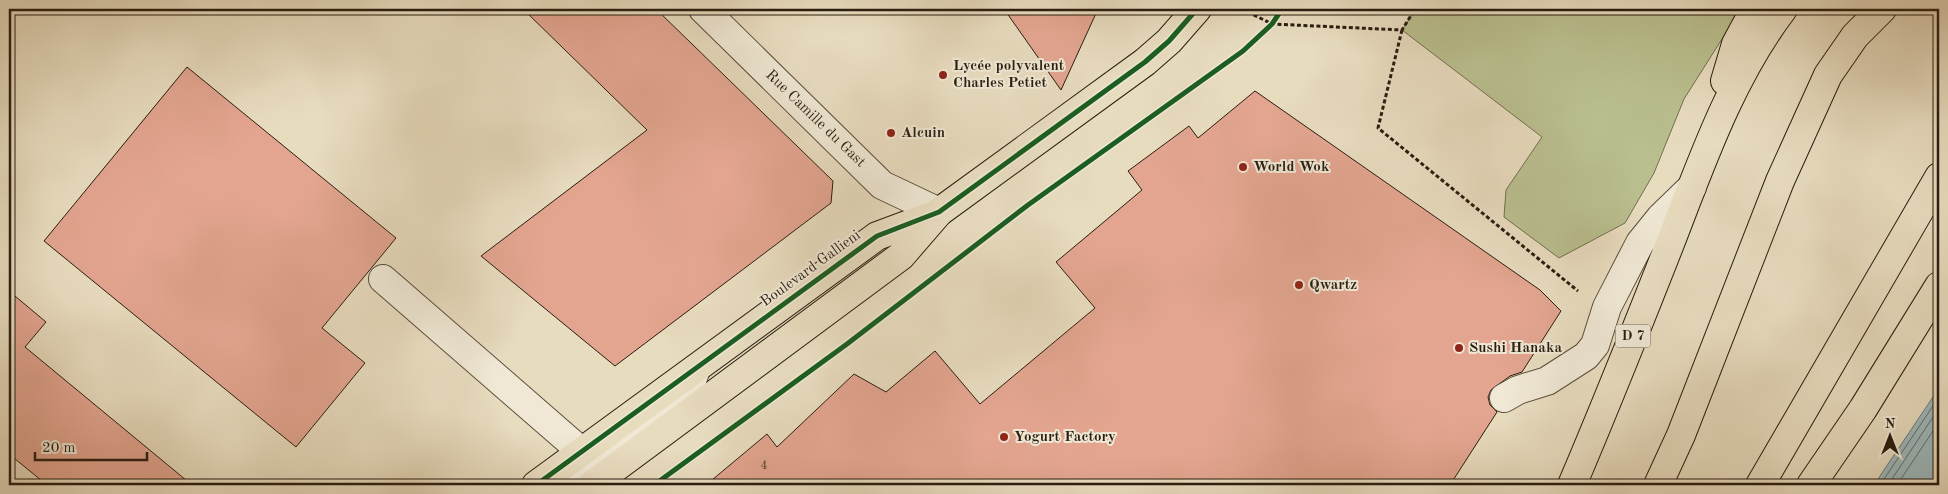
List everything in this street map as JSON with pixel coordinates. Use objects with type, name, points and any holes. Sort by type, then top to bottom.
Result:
[{"type":"main road","name":"Boulevard Gallieni","points":[[592,485],[901,256],[940,212],[1145,62],[1169,42],[1198,9]]},
{"type":"main road","points":[[1692,186],[1736,44],[1756,9]]},
{"type":"main road","points":[[1692,186],[1742,74],[1765,33],[1783,9]]},
{"type":"main road","points":[[1658,485],[1681,435],[1780,181],[1828,75],[1854,36],[1882,9]]},
{"type":"main road","points":[[1760,485],[1939,177]]},
{"type":"main road","name":"D 7","points":[[1572,485],[1612,391],[1692,186]]},
{"type":"main road","name":"Boulevard Gallieni","points":[[536,485],[877,236],[940,212]]},
{"type":"main road","points":[[1812,485],[1863,409],[1939,286]]},
{"type":"street","name":"Rue Camille du Gast","points":[[703,9],[882,185],[940,212]]},
{"type":"street","points":[[1504,398],[1518,390],[1547,381],[1586,356],[1595,345],[1608,307],[1640,243],[1692,186]]},
{"type":"street","points":[[383,280],[582,452]]},
{"type":"street","points":[[566,485],[676,403],[690,386],[696,369]]},
{"type":"path","points":[[1242,9],[1272,24],[1402,30]]},
{"type":"path","points":[[1415,9],[1402,30],[1378,128],[1578,291]]},
{"type":"path","points":[[1266,31],[1277,17]]},
{"type":"green space","points":[[1416,9],[1741,9],[1684,99],[1654,173],[1625,223],[1559,258],[1504,217],[1506,190],[1542,137],[1402,30]]},
{"type":"water","points":[[1939,388],[1939,485],[1874,485],[1878,479]]},
{"type":"building","points":[[523,9],[656,9],[833,181],[831,203],[615,366],[481,256],[647,130]]},
{"type":"building","points":[[1004,9],[1098,9],[1061,90]]},
{"type":"building","points":[[187,67],[396,238],[322,328],[365,363],[296,447],[44,241]]},
{"type":"building","name":"Qwartz","points":[[1255,91],[1540,290],[1561,311],[1522,372],[1510,376],[1491,390],[1488,397],[1490,405],[1497,412],[1450,485],[706,485],[767,434],[777,447],[854,374],[886,392],[935,351],[980,404],[1095,308],[1056,262],[1142,190],[1128,171],[1189,126],[1198,138]]},
{"type":"building","points":[[9,291],[46,322],[25,347],[192,485],[47,485],[9,454]]},
{"type":"cycle path","points":[[536,485],[877,236],[939,212],[1145,62],[1169,41],[1197,9]]},
{"type":"cycle path","points":[[654,485],[847,344],[1028,205],[1243,51],[1272,24],[1282,9]]},
{"type":"place","name":"Lycée polyvalent Charles Petiet","points":[[943,75]]},
{"type":"place","name":"Alcuin","points":[[891,133]]},
{"type":"place","name":"World Wok","points":[[1243,167]]},
{"type":"place","name":"Qwartz","points":[[1299,285]]},
{"type":"place","name":"Sushi Hanaka","points":[[1459,348]]},
{"type":"place","name":"Yogurt Factory","points":[[1004,437]]}]
